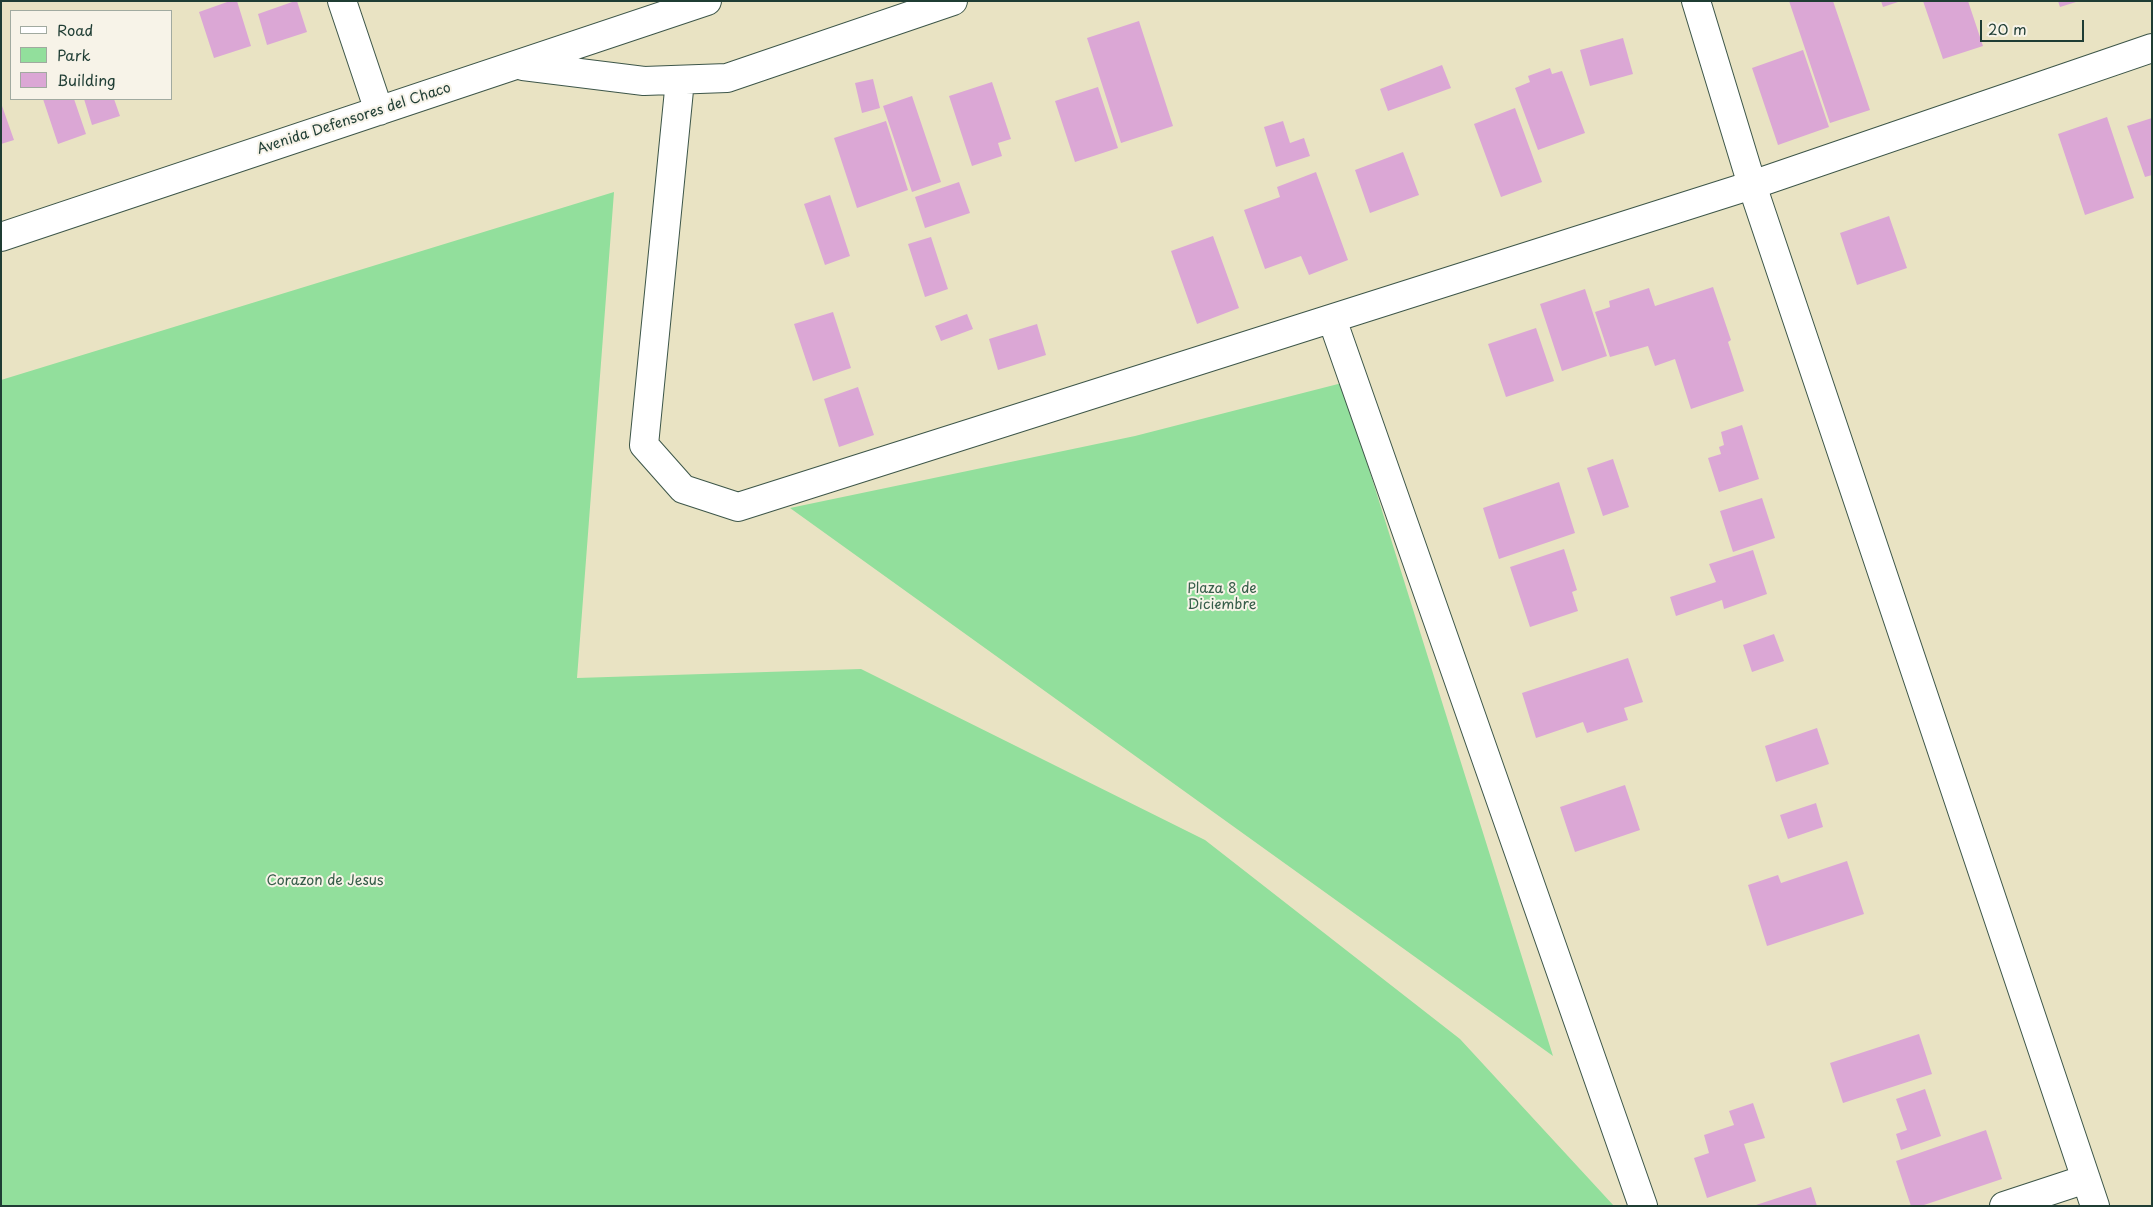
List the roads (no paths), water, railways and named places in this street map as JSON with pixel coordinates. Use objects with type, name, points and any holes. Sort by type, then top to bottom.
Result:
[{"type":"street","points":[[342,1],[379,111]]},
{"type":"street","name":"Avenida Defensores del Chaco","points":[[1,237],[707,1]]},
{"type":"street","points":[[517,65],[644,81],[727,78],[953,1]]},
{"type":"street","points":[[1696,1],[1752,185],[2095,1206]]},
{"type":"street","points":[[680,80],[644,445],[683,490],[738,507],[1752,185],[2152,48]]},
{"type":"street","points":[[1332,319],[1643,1206]]},
{"type":"street","points":[[2004,1206],[2086,1179]]},
{"type":"park label","name":"Plaza 8 de Diciembre","points":[[1222,598]]},
{"type":"park label","name":"Corazon de Jesus","points":[[325,881]]}]
